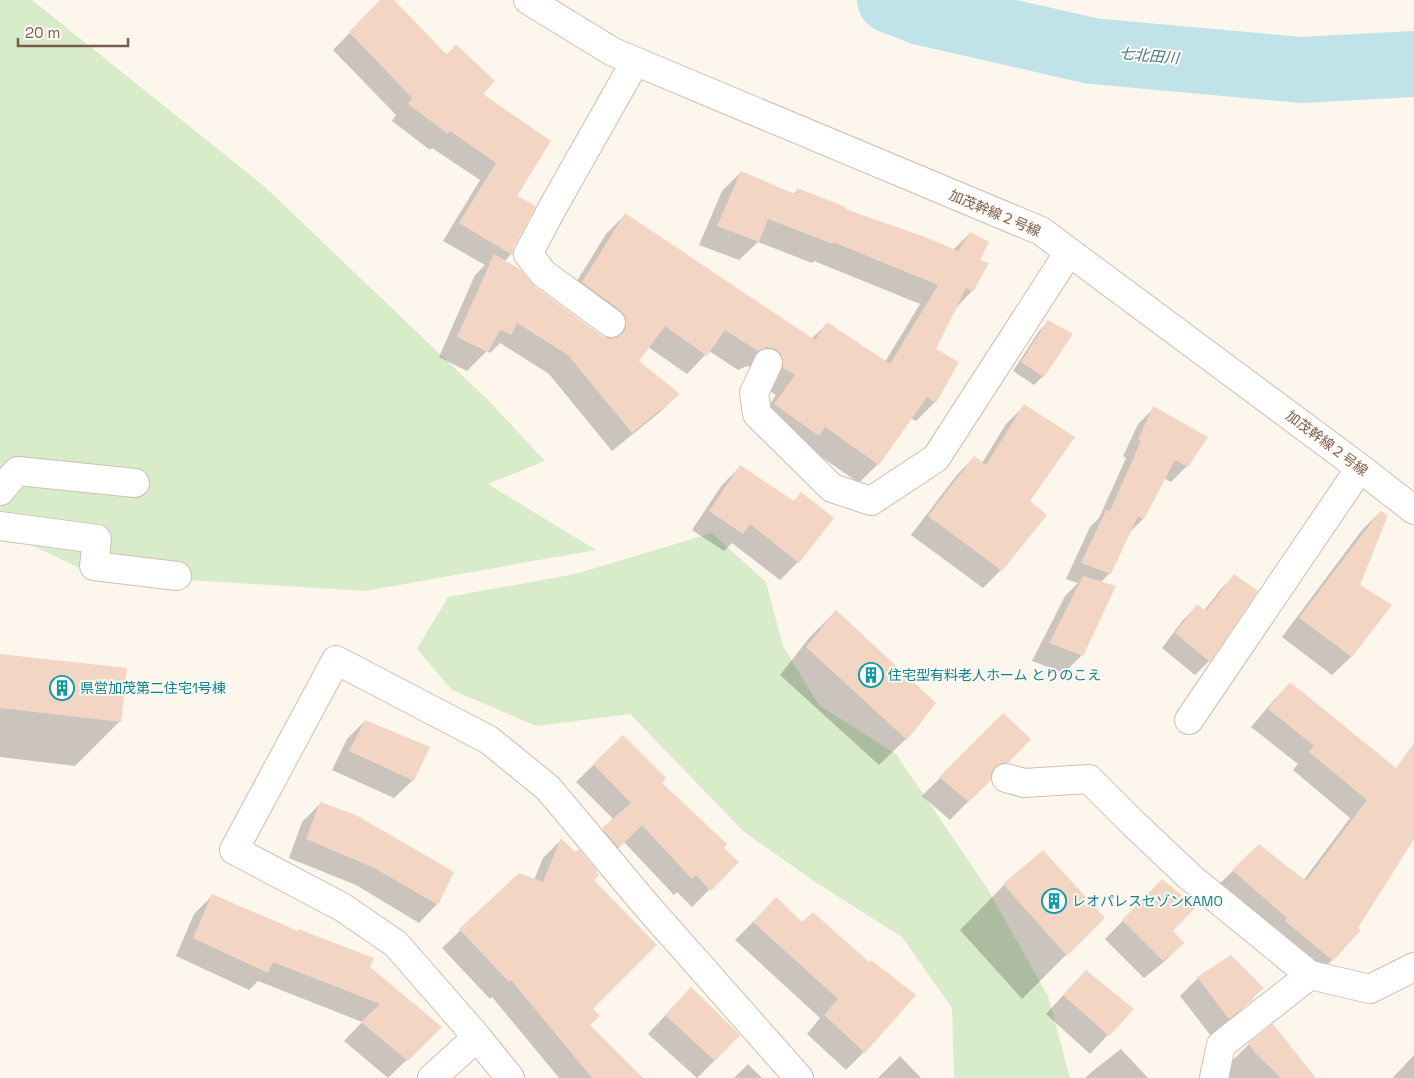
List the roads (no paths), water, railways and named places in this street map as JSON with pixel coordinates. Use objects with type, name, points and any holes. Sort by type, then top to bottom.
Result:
[{"type":"street","name":"加茂幹線２号線","points":[[528,0],[613,52],[635,62],[1041,231],[1414,510]]},
{"type":"street","points":[[611,323],[544,274],[528,254],[635,62]]},
{"type":"street","points":[[768,363],[754,392],[757,414],[832,488],[871,501],[936,458],[1069,252]]},
{"type":"street","points":[[1189,720],[1360,468]]},
{"type":"street","points":[[0,491],[18,471],[135,483]]},
{"type":"street","points":[[0,526],[97,539],[94,566],[177,576]]},
{"type":"street","points":[[510,1078],[396,944],[342,907],[234,850],[336,660],[489,740],[548,788],[646,905],[800,1078]]},
{"type":"street","points":[[1006,778],[1024,784],[1089,780],[1190,877],[1310,975],[1370,989],[1414,967]]},
{"type":"street","points":[[1214,1078],[1221,1045],[1310,975]]},
{"type":"street","points":[[432,1078],[477,1037]]},
{"type":"waterway","name":"七北田川","points":[[890,0],[921,12],[1092,51],[1302,70],[1414,64]]},
{"type":"place","name":"住宅型有料老人ホーム とりのこえ","points":[[871,675]]},
{"type":"place","name":"県営加茂第二住宅1号棟","points":[[62,688]]},
{"type":"place","name":"レオパレスセゾンKAMO","points":[[1054,901]]}]
